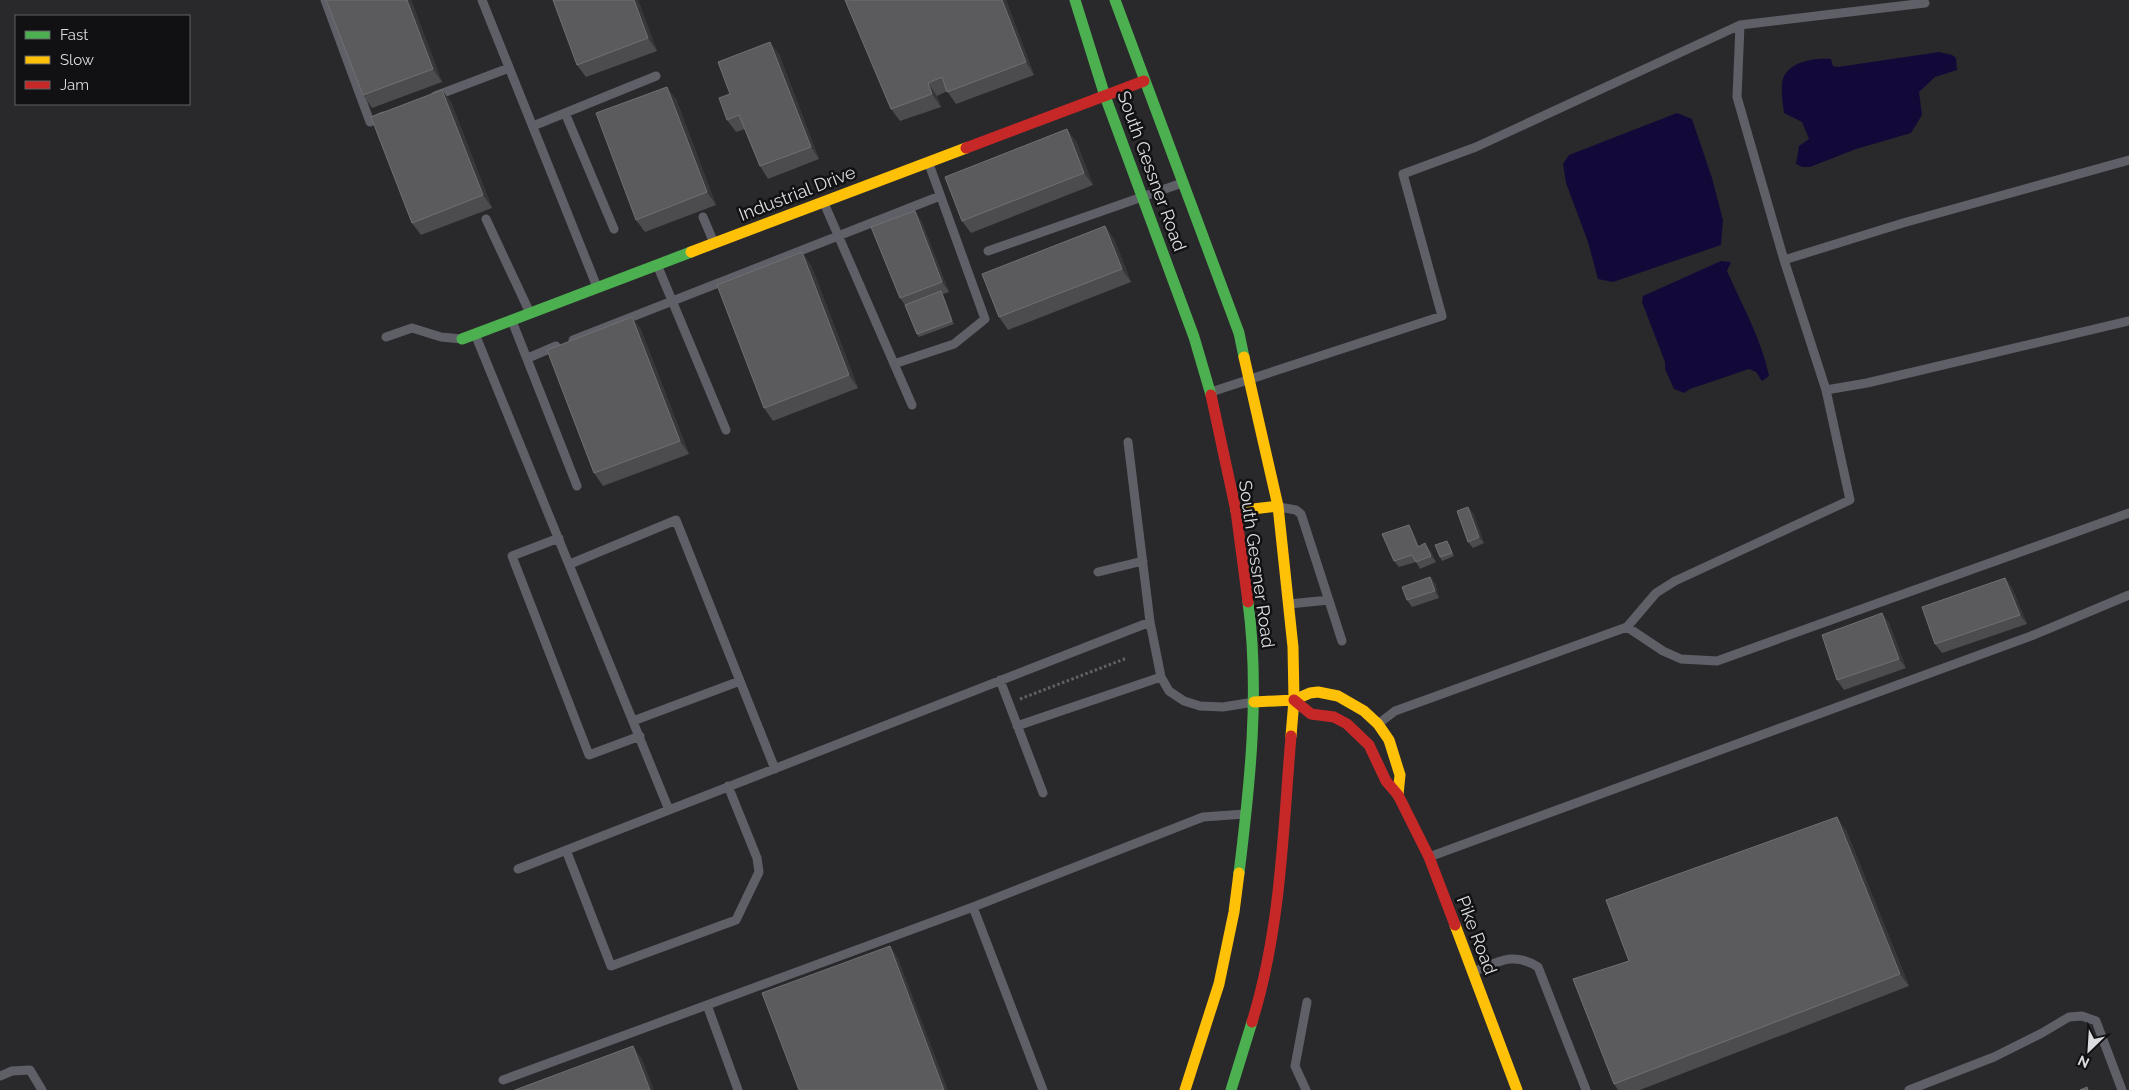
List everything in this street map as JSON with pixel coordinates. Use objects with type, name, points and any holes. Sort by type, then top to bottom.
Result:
[{"type":"main road","name":"South Gessner Road","points":[[1115,0],[1239,333],[1278,506],[1289,604],[1293,646],[1294,700],[1277,909],[1262,991],[1232,1090]]},
{"type":"main road","name":"South Gessner Road","points":[[1076,4],[1105,96],[1144,196],[1194,337],[1210,392],[1236,512],[1251,623],[1254,702],[1245,814],[1234,912],[1219,984],[1185,1090]]},
{"type":"main road","points":[[1076,4],[1092,4]]},
{"type":"main road","name":"Industrial Drive","points":[[462,339],[1144,81]]},
{"type":"main road","points":[[1236,512],[1278,506]]},
{"type":"main road","name":"Pike Road","points":[[1254,702],[1294,700],[1310,692],[1318,692],[1338,696],[1364,711],[1378,724],[1389,740],[1400,775],[1398,795]]},
{"type":"main road","name":"Pike Road","points":[[1294,700],[1311,714],[1334,718],[1347,724],[1362,737],[1369,745],[1386,781],[1398,795],[1429,857],[1518,1090]]},
{"type":"main road","points":[[1362,737],[1378,724]]},
{"type":"lane","points":[[325,0],[370,122],[395,112]]},
{"type":"lane","points":[[482,0],[597,288]]},
{"type":"lane","points":[[1210,392],[1442,316],[1403,174],[1476,148],[1740,25],[1926,3]]},
{"type":"lane","points":[[1378,724],[1395,710],[1627,627],[1656,594],[1675,581],[1850,500],[1826,390],[1784,260],[1737,97],[1740,25]]},
{"type":"lane","points":[[430,98],[510,68]]},
{"type":"lane","points":[[533,126],[656,76]]},
{"type":"lane","points":[[565,113],[614,229]]},
{"type":"lane","points":[[1784,260],[1903,223],[2129,160]]},
{"type":"lane","points":[[894,364],[954,344],[985,319],[928,162]]},
{"type":"lane","points":[[988,251],[1183,183]]},
{"type":"lane","points":[[528,358],[940,196]]},
{"type":"lane","points":[[823,202],[912,405]]},
{"type":"lane","points":[[703,217],[714,243]]},
{"type":"lane","points":[[486,220],[530,313]]},
{"type":"lane","points":[[657,265],[726,430]]},
{"type":"lane","points":[[512,320],[577,486]]},
{"type":"lane","points":[[1826,390],[1867,383],[2129,322]]},
{"type":"lane","points":[[386,337],[412,328],[441,337],[462,339]]},
{"type":"lane","points":[[475,334],[669,810]]},
{"type":"lane","points":[[1128,442],[1150,622],[1161,677],[1170,691],[1184,701],[1200,706],[1223,707],[1254,702]]},
{"type":"lane","points":[[1278,506],[1296,510],[1301,514],[1342,641]]},
{"type":"lane","points":[[1627,627],[1663,651],[1681,659],[1717,661],[2129,513]]},
{"type":"lane","points":[[570,564],[676,520],[775,769]]},
{"type":"lane","points":[[559,538],[512,556],[589,755],[640,736]]},
{"type":"lane","points":[[1098,572],[1142,561]]},
{"type":"lane","points":[[1429,857],[2022,639],[2129,595]]},
{"type":"lane","points":[[1289,604],[1329,600]]},
{"type":"lane","points":[[518,869],[1150,622]]},
{"type":"lane","points":[[1017,726],[1161,677]]},
{"type":"lane","points":[[1000,680],[1043,793]]},
{"type":"lane","points":[[634,721],[740,681]]},
{"type":"lane","points":[[566,850],[611,966],[736,920],[759,872],[757,858],[728,786]]},
{"type":"lane","points":[[503,1080],[973,907],[1202,818],[1245,814]]},
{"type":"lane","points":[[973,907],[1043,1090]]},
{"type":"lane","points":[[1473,972],[1502,961],[1518,958],[1538,967],[1586,1090]]},
{"type":"lane","points":[[1306,1090],[1295,1066],[1307,1002]]},
{"type":"lane","points":[[707,1005],[738,1090]]},
{"type":"lane","points":[[1909,1090],[2009,1050],[2069,1016],[2082,1016],[2096,1021],[2122,1090]]},
{"type":"lane","points":[[0,1076],[12,1071],[30,1070],[42,1090]]},
{"type":"path","points":[[1009,703],[1127,658]]},
{"type":"shaded area","points":[[1939,52],[1956,58],[1957,70],[1935,77],[1919,92],[1922,115],[1911,133],[1856,149],[1810,167],[1802,167],[1796,164],[1799,146],[1809,139],[1802,122],[1784,113],[1782,84],[1788,71],[1794,66],[1816,59],[1831,59],[1833,66],[1838,67]]},
{"type":"shaded area","points":[[1677,113],[1692,119],[1712,178],[1723,220],[1721,245],[1613,282],[1598,279],[1588,242],[1566,183],[1563,164],[1569,155]]},
{"type":"shaded area","points":[[1721,261],[1731,262],[1727,271],[1757,336],[1769,376],[1762,381],[1756,372],[1749,369],[1690,389],[1684,393],[1674,389],[1665,369],[1665,362],[1642,302],[1643,296]]},
{"type":"building","points":[[326,0],[407,0],[433,69],[363,95]]},
{"type":"building","points":[[553,0],[634,0],[648,38],[577,65]]},
{"type":"building","points":[[845,0],[1002,0],[1026,62],[947,92],[942,77],[928,83],[932,94],[891,109]]},
{"type":"building","points":[[770,42],[811,147],[760,166],[739,115],[727,120],[719,98],[730,94],[718,62]]},
{"type":"building","points":[[667,87],[707,192],[636,220],[596,113]]},
{"type":"building","points":[[442,90],[483,195],[412,223],[371,117]]},
{"type":"building","points":[[1067,129],[1084,173],[962,221],[945,177]]},
{"type":"building","points":[[915,211],[942,282],[900,298],[871,227]]},
{"type":"building","points":[[1105,226],[1122,269],[999,317],[982,274]]},
{"type":"building","points":[[802,252],[849,375],[764,408],[717,285]]},
{"type":"building","points":[[941,291],[952,321],[917,334],[905,305]]},
{"type":"building","points":[[632,317],[680,441],[594,473],[547,350]]},
{"type":"building","points":[[1468,507],[1479,537],[1468,542],[1457,511]]},
{"type":"building","points":[[1409,525],[1418,547],[1425,543],[1431,556],[1416,562],[1412,555],[1394,561],[1382,534]]},
{"type":"building","points":[[1447,541],[1452,553],[1440,557],[1435,545]]},
{"type":"building","points":[[1430,577],[1435,591],[1407,600],[1402,587]]},
{"type":"building","points":[[2005,578],[2020,615],[1935,644],[1922,607]]},
{"type":"building","points":[[1882,613],[1899,659],[1837,680],[1822,635]]},
{"type":"building","points":[[1837,817],[1900,974],[1614,1084],[1573,979],[1629,961],[1606,900]]},
{"type":"building","points":[[890,946],[944,1090],[799,1090],[762,993]]},
{"type":"building","points":[[633,1046],[650,1090],[515,1090]]},
{"type":"traffic: fast","points":[[1075,0],[1105,96],[1194,337],[1211,395]]},
{"type":"traffic: fast","points":[[1115,0],[1239,333],[1244,357]]},
{"type":"traffic: fast","points":[[462,339],[691,252]]},
{"type":"traffic: fast","points":[[1239,873],[1247,806],[1252,738],[1253,669],[1248,602]]},
{"type":"traffic: fast","points":[[1231,1090],[1252,1022]]},
{"type":"traffic: slow","points":[[691,252],[966,148]]},
{"type":"traffic: slow","points":[[1244,357],[1278,506],[1293,647],[1294,700],[1291,736]]},
{"type":"traffic: slow","points":[[1236,511],[1278,506]]},
{"type":"traffic: slow","points":[[1254,702],[1294,700],[1310,693],[1318,692],[1338,696],[1364,711],[1378,724],[1389,740],[1400,775],[1398,795]]},
{"type":"traffic: slow","points":[[1185,1090],[1219,984],[1234,912],[1239,873]]},
{"type":"traffic: slow","points":[[1455,925],[1517,1090]]},
{"type":"traffic: jam","points":[[966,148],[1144,81]]},
{"type":"traffic: jam","points":[[1211,395],[1236,511],[1248,602]]},
{"type":"traffic: jam","points":[[1294,700],[1311,714],[1334,717],[1347,724],[1369,745],[1386,781],[1398,795],[1429,857],[1455,925]]},
{"type":"traffic: jam","points":[[1252,1022],[1262,987],[1275,916],[1283,844],[1291,736]]}]
